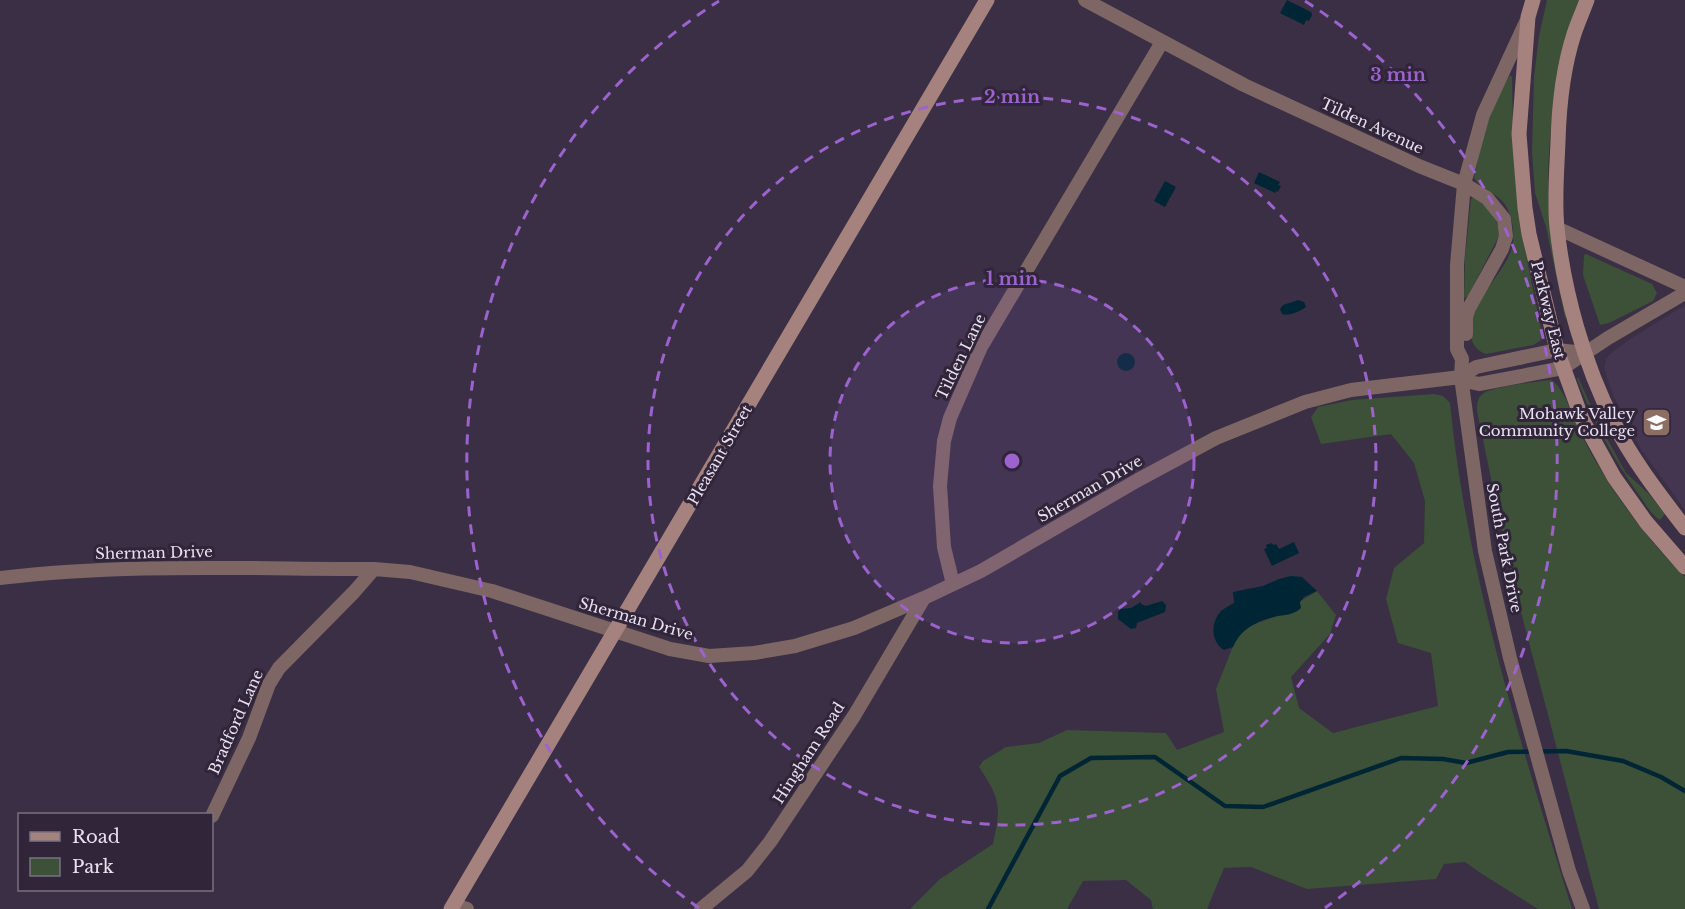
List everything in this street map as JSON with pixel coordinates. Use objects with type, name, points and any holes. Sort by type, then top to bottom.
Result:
[{"type":"street","name":"Pleasant Street","points":[[457,908],[987,0]]},
{"type":"street","name":"Tilden Avenue","points":[[1085,0],[1244,85],[1419,166],[1464,184],[1496,206],[1506,227],[1505,243],[1469,308],[1466,317],[1466,347],[1462,359]]},
{"type":"street","name":"Parkway East","points":[[1464,184],[1483,115],[1533,0]]},
{"type":"street","name":"Parkway East","points":[[1587,0],[1574,34],[1559,118],[1557,228],[1571,305],[1585,353],[1613,422],[1641,470],[1685,528]]},
{"type":"street","name":"Parkway East","points":[[1527,18],[1519,134],[1525,208],[1529,234],[1557,350],[1582,419],[1614,477],[1646,522],[1685,567]]},
{"type":"street","name":"Tilden Lane","points":[[953,584],[944,548],[940,486],[944,441],[950,418],[981,347],[1162,42]]},
{"type":"street","name":"South Park Drive","points":[[1464,184],[1457,265],[1457,349],[1462,359],[1461,377],[1485,551],[1539,768],[1569,871],[1583,909]]},
{"type":"street","points":[[1557,228],[1685,287]]},
{"type":"street","name":"Sherman Drive","points":[[1461,377],[1479,384],[1563,368],[1685,293]]},
{"type":"street","name":"Sherman Drive","points":[[0,578],[57,571],[153,568],[374,569],[410,572],[492,591],[670,649],[709,656],[754,653],[795,646],[854,628],[924,598],[981,571],[1138,480],[1216,438],[1305,402],[1352,390],[1461,377],[1476,367],[1557,350],[1585,353]]},
{"type":"street","name":"Bradford Lane","points":[[213,814],[249,738],[269,684],[279,668],[374,569]]},
{"type":"street","name":"Hingham Road","points":[[701,909],[747,871],[771,842],[854,716],[924,598]]},
{"type":"shaded area","name":"Mohawk Valley Community College","points":[[1685,305],[1685,510],[1640,448],[1614,397],[1604,369],[1606,359],[1610,354]]},
{"type":"green space","points":[[1547,0],[1579,0],[1562,55],[1549,151],[1551,241],[1567,317],[1565,318],[1546,227],[1535,193],[1532,152],[1534,77],[1539,36]]},
{"type":"green space","points":[[1510,75],[1512,77],[1513,127],[1522,235],[1542,334],[1540,341],[1533,345],[1486,354],[1476,348],[1473,343],[1470,333],[1471,321],[1481,299],[1511,251],[1513,230],[1508,209],[1504,203],[1474,178],[1483,138],[1492,112]]},
{"type":"green space","points":[[1474,197],[1484,203],[1492,213],[1499,236],[1468,296],[1464,298],[1465,258],[1471,199]]},
{"type":"green space","points":[[1584,255],[1652,284],[1657,293],[1653,301],[1609,323],[1600,325],[1583,275]]},
{"type":"green space","points":[[1578,377],[1599,424],[1626,473],[1648,493],[1665,514],[1660,520],[1648,509],[1612,453],[1590,409]]},
{"type":"green space","points":[[1551,380],[1565,397],[1592,456],[1615,493],[1655,545],[1685,577],[1685,909],[1599,909],[1511,574],[1477,403],[1482,395],[1489,391]]},
{"type":"green space","points":[[1434,394],[1443,396],[1450,403],[1469,532],[1498,659],[1572,909],[1538,909],[1465,862],[1444,864],[1436,879],[1307,889],[1251,867],[1224,868],[1207,909],[1153,909],[1151,900],[1126,880],[1083,881],[1067,909],[910,909],[940,879],[993,844],[998,812],[992,788],[979,767],[983,761],[1006,747],[1039,743],[1067,730],[1166,733],[1177,750],[1224,732],[1216,689],[1237,636],[1252,625],[1276,616],[1317,591],[1336,615],[1330,634],[1291,677],[1299,708],[1333,733],[1438,706],[1431,653],[1398,643],[1386,599],[1394,568],[1424,543],[1425,501],[1414,463],[1391,434],[1321,444],[1311,417],[1318,407],[1352,400]]},
{"type":"water","points":[[1287,0],[1311,12],[1309,21],[1306,20],[1304,25],[1280,13]]},
{"type":"water","points":[[1259,172],[1280,182],[1278,192],[1275,193],[1254,183]]},
{"type":"water","points":[[1165,181],[1176,187],[1165,207],[1154,201]]},
{"type":"water","points":[[1298,300],[1304,302],[1306,307],[1298,312],[1282,314],[1280,309],[1283,305]]},
{"type":"water","points":[[1126,353],[1132,356],[1135,362],[1132,368],[1126,371],[1120,368],[1117,362],[1120,356]]},
{"type":"water","points":[[1294,542],[1299,553],[1272,566],[1264,549],[1267,548],[1266,545],[1276,544],[1279,549]]},
{"type":"water","points":[[1291,576],[1302,577],[1317,591],[1304,597],[1300,602],[1301,608],[1295,612],[1261,621],[1244,631],[1233,647],[1224,650],[1220,647],[1214,637],[1215,621],[1221,611],[1234,603],[1233,592],[1263,586]]},
{"type":"water","points":[[1162,601],[1166,605],[1165,612],[1137,623],[1136,628],[1131,629],[1118,619],[1120,609],[1131,608],[1141,602],[1146,606]]},
{"type":"waterway","points":[[988,909],[1060,776],[1091,758],[1155,757],[1225,806],[1263,807],[1401,758],[1443,759],[1466,763],[1508,752],[1566,751],[1623,761],[1661,777],[1685,791]]},
{"type":"place","name":"Mohawk Valley Community College","points":[[1656,423]]}]
